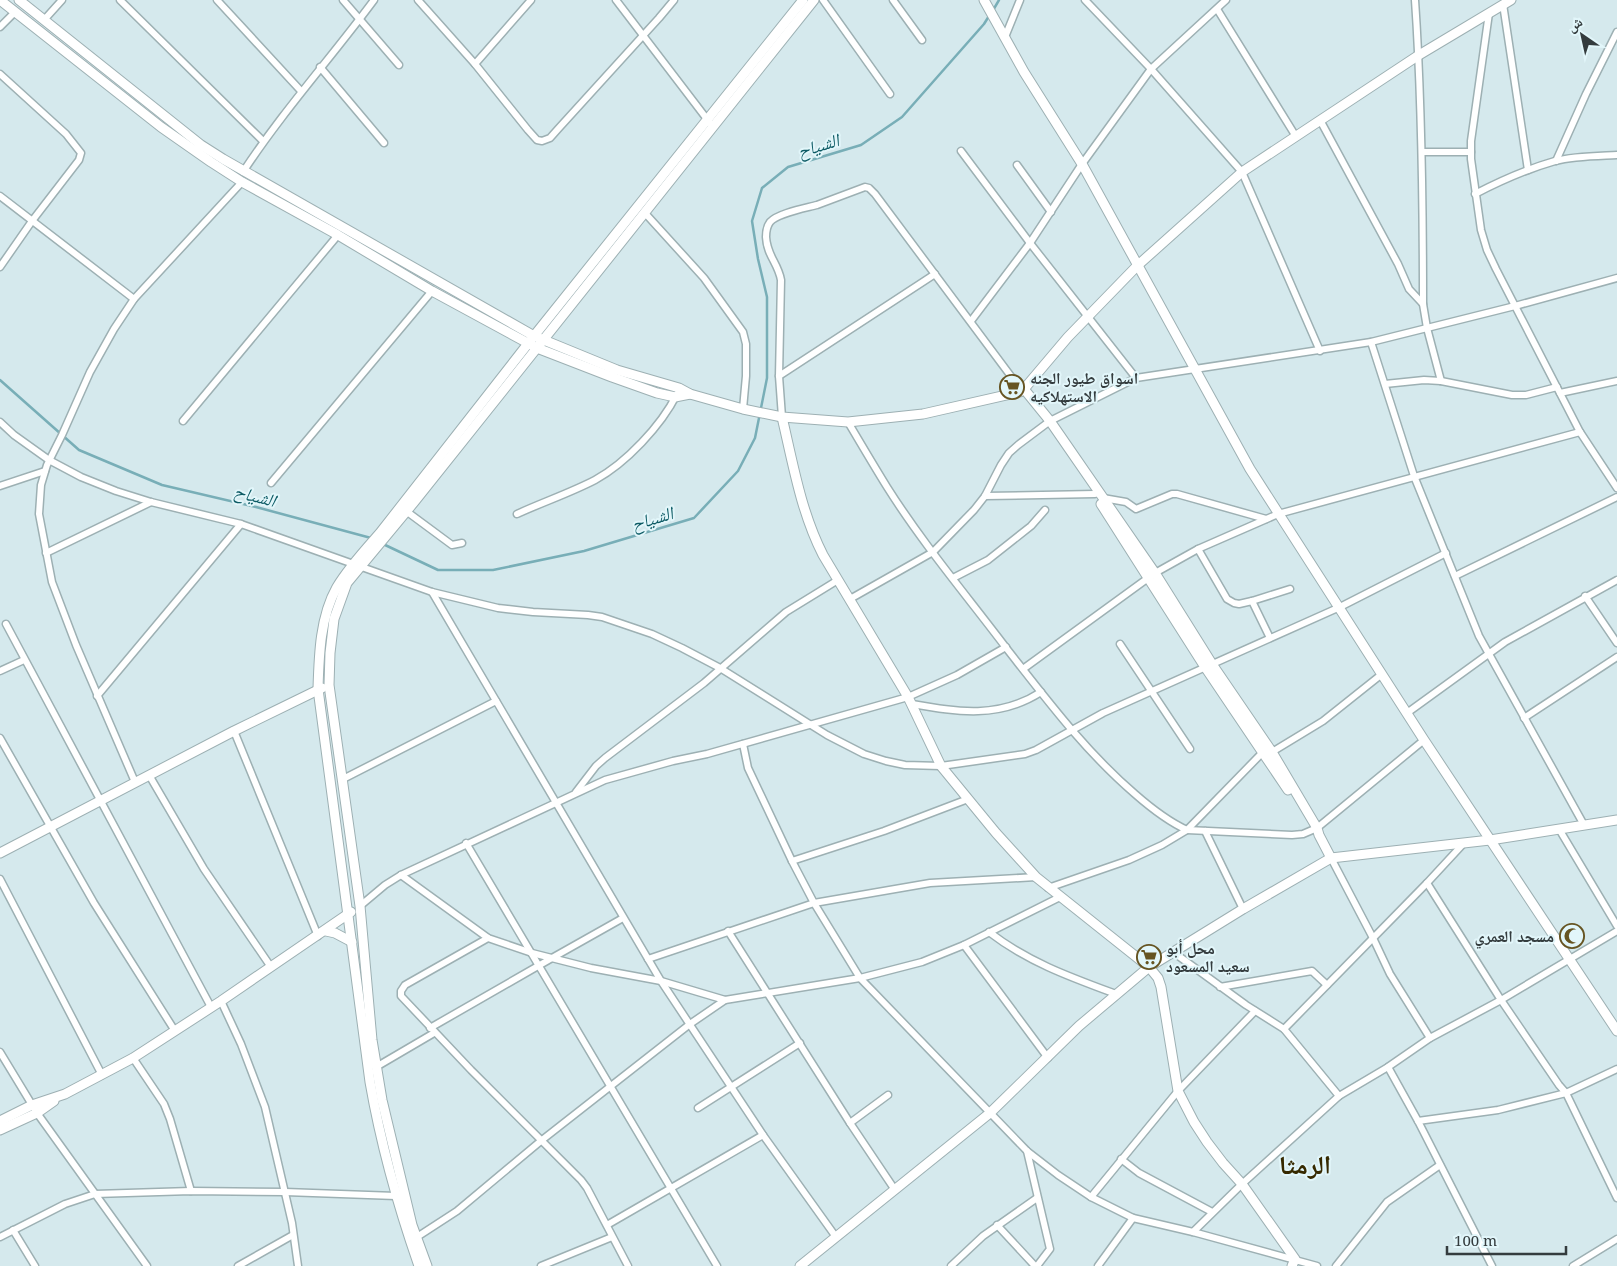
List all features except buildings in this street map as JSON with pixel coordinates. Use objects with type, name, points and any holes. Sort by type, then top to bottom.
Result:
[{"type":"main road","points":[[0,0],[125,98],[211,162],[242,182],[533,347],[620,380],[677,393],[690,394],[777,416],[848,422],[923,414],[1022,391],[1088,316],[1137,266],[1242,172],[1419,55],[1507,2]]},
{"type":"main road","points":[[19,0],[201,145],[243,172],[534,336],[677,393]]},
{"type":"main road","points":[[383,535],[533,347],[543,340],[644,212],[803,0]]},
{"type":"main road","points":[[419,1266],[396,1196],[376,1118],[352,942],[318,689],[319,653],[329,605],[336,589],[383,535],[406,512],[533,347],[534,336],[814,0]]},
{"type":"main road","points":[[986,3],[1050,115],[1082,164],[1250,469],[1424,740],[1617,1031]]},
{"type":"main road","points":[[125,98],[132,90]]},
{"type":"main road","points":[[1022,391],[1099,496],[1267,752],[1317,831],[1331,858]]},
{"type":"main road","points":[[777,416],[806,516],[823,555],[910,701],[941,766],[1036,877],[1149,967],[1158,978],[1178,1091],[1207,1142],[1242,1184],[1294,1263]]},
{"type":"main road","points":[[356,565],[347,583],[334,619],[329,685],[360,906],[376,1067],[393,1149],[417,1237],[427,1266]]},
{"type":"main road","points":[[0,853],[52,828],[99,801],[234,731],[329,685]]},
{"type":"main road","points":[[800,1266],[990,1114],[1079,1026],[1149,967],[1243,908],[1331,858],[1490,840],[1617,820]]},
{"type":"main road","points":[[0,1130],[34,1109],[133,1058],[221,1001],[360,906]]},
{"type":"main road","points":[[322,933],[335,933],[352,942]]},
{"type":"main road","points":[[0,1121],[34,1109]]},
{"type":"street","points":[[44,20],[62,0]]},
{"type":"street","points":[[120,0],[263,142]]},
{"type":"street","points":[[217,0],[301,91]]},
{"type":"street","points":[[343,0],[399,65]]},
{"type":"street","points":[[243,172],[301,91],[374,0]]},
{"type":"street","points":[[418,0],[475,64],[528,130],[537,140],[542,141],[550,138],[674,0]]},
{"type":"street","points":[[475,64],[531,0]]},
{"type":"street","points":[[616,0],[710,124]]},
{"type":"street","points":[[823,0],[890,94]]},
{"type":"street","points":[[893,0],[922,40]]},
{"type":"street","points":[[1005,37],[1020,0]]},
{"type":"street","points":[[1085,0],[1151,69],[1242,172],[1320,351]]},
{"type":"street","points":[[971,321],[1030,242],[1082,164],[1151,69],[1226,0]]},
{"type":"street","points":[[1415,0],[1422,152],[1423,304],[1427,328],[1441,381]]},
{"type":"street","points":[[1507,2],[1528,170]]},
{"type":"street","points":[[1217,9],[1295,136]]},
{"type":"street","points":[[0,27],[15,12]]},
{"type":"street","points":[[1489,13],[1470,141],[1475,194],[1481,230],[1487,250],[1580,432],[1617,488]]},
{"type":"street","points":[[1556,161],[1586,94],[1617,32]]},
{"type":"street","points":[[320,67],[384,143]]},
{"type":"street","points":[[0,74],[66,134],[81,153],[80,160],[32,221],[0,267]]},
{"type":"street","points":[[1320,120],[1398,264],[1409,288],[1423,304]]},
{"type":"street","points":[[961,151],[1136,378]]},
{"type":"street","points":[[1422,152],[1471,152]]},
{"type":"street","points":[[1475,194],[1496,183],[1556,161],[1588,156],[1617,155]]},
{"type":"street","points":[[1016,165],[1051,212]]},
{"type":"street","points":[[135,782],[97,696],[52,582],[39,514],[44,471],[100,351],[134,299],[242,182]]},
{"type":"street","points":[[777,416],[781,280],[778,268],[769,255],[766,238],[767,229],[770,222],[774,219],[865,187],[869,188],[1022,391]]},
{"type":"street","points":[[0,196],[134,299]]},
{"type":"street","points":[[644,212],[704,278],[743,332],[746,344],[746,409]]},
{"type":"street","points":[[182,421],[338,235]]},
{"type":"street","points":[[779,376],[935,274]]},
{"type":"street","points":[[850,599],[933,552],[962,523],[985,496],[1009,453],[1047,423],[1136,378],[1371,342],[1617,278]]},
{"type":"street","points":[[271,483],[432,291]]},
{"type":"street","points":[[1371,342],[1414,476],[1468,610],[1488,655],[1584,826]]},
{"type":"street","points":[[1385,384],[1424,380],[1441,381],[1512,395],[1526,395],[1617,381]]},
{"type":"street","points":[[517,514],[584,485],[615,467],[655,427],[677,393]]},
{"type":"street","points":[[0,422],[14,435],[49,460],[81,477],[151,502],[241,524],[432,592],[498,608],[602,617],[652,634],[720,668],[810,725],[864,754],[905,766],[941,766],[1025,754],[1048,745],[1071,730],[1152,691],[1340,607],[1446,553]]},
{"type":"street","points":[[848,422],[888,488],[933,552],[1071,730],[1125,786],[1172,824],[1187,830],[1205,831],[1292,835],[1317,831],[1424,740]]},
{"type":"street","points":[[1023,669],[1151,575],[1198,549],[1266,518],[1580,432]]},
{"type":"street","points":[[0,486],[44,471]]},
{"type":"street","points":[[985,496],[1099,496],[1126,502],[1136,509],[1172,494],[1177,494],[1266,518]]},
{"type":"street","points":[[1455,576],[1617,497]]},
{"type":"street","points":[[46,553],[151,502]]},
{"type":"street","points":[[953,578],[988,560],[1031,526],[1044,510]]},
{"type":"street","points":[[406,512],[452,546],[462,543]]},
{"type":"street","points":[[97,696],[241,524]]},
{"type":"street","points":[[1198,549],[1227,599],[1234,603],[1252,601],[1290,589]]},
{"type":"street","points":[[575,793],[596,766],[605,758],[704,683],[786,612],[838,580]]},
{"type":"street","points":[[1408,713],[1518,634],[1617,580]]},
{"type":"street","points":[[432,592],[648,959],[763,1136],[836,1237]]},
{"type":"street","points":[[1585,596],[1617,643]]},
{"type":"street","points":[[1252,601],[1270,638]]},
{"type":"street","points":[[6,624],[99,801],[211,1007]]},
{"type":"street","points":[[1120,644],[1190,749]]},
{"type":"street","points":[[360,906],[385,885],[401,875],[575,793],[623,774],[910,701],[1006,647]]},
{"type":"street","points":[[1524,718],[1617,657]]},
{"type":"street","points":[[0,672],[24,660]]},
{"type":"street","points":[[1048,888],[1129,860],[1162,845],[1187,830],[1267,752],[1323,721],[1382,674]]},
{"type":"street","points":[[910,701],[953,712],[984,712],[1020,704],[1041,692]]},
{"type":"street","points":[[343,779],[496,701]]},
{"type":"street","points":[[234,731],[322,933]]},
{"type":"street","points":[[0,738],[94,903],[174,1031]]},
{"type":"street","points":[[743,744],[748,768],[792,862],[814,903],[860,978],[1027,1151],[1091,1197],[1133,1218],[1194,1232],[1294,1263],[1318,1266]]},
{"type":"street","points":[[149,775],[204,869],[271,967]]},
{"type":"street","points":[[792,862],[884,831],[968,799]]},
{"type":"street","points":[[1559,830],[1617,926]]},
{"type":"street","points":[[1205,831],[1243,908]]},
{"type":"street","points":[[1284,1028],[1466,842]]},
{"type":"street","points":[[466,843],[717,1266]]},
{"type":"street","points":[[1331,858],[1400,992],[1430,1038]]},
{"type":"street","points":[[401,875],[488,938],[532,953],[591,968],[662,981],[725,1000]]},
{"type":"street","points":[[648,959],[814,903],[930,883],[1036,877]]},
{"type":"street","points":[[0,879],[102,1075]]},
{"type":"street","points":[[1427,883],[1501,1000],[1566,1093],[1617,1198]]},
{"type":"street","points":[[417,1237],[457,1211],[542,1140],[690,1024],[725,1000],[860,978],[922,962],[964,945],[1060,898]]},
{"type":"street","points":[[376,1067],[432,1030],[552,958],[624,918]]},
{"type":"street","points":[[728,931],[850,1123],[895,1190]]},
{"type":"street","points":[[1194,1232],[1212,1212],[1339,1096],[1388,1067],[1430,1038],[1501,1000],[1617,931]]},
{"type":"street","points":[[989,932],[1025,957],[1063,975],[1116,994]]},
{"type":"street","points":[[488,938],[402,988],[401,996],[432,1030],[576,1174],[607,1225],[628,1266]]},
{"type":"street","points":[[964,945],[1048,1058]]},
{"type":"street","points":[[1173,952],[1255,1011],[1284,1028],[1339,1096]]},
{"type":"street","points":[[1220,987],[1312,971],[1327,985]]},
{"type":"street","points":[[221,1001],[241,1044],[264,1107],[285,1192],[298,1266]]},
{"type":"street","points":[[1091,1197],[1178,1091],[1255,1011]]},
{"type":"street","points":[[698,1108],[800,1042]]},
{"type":"street","points":[[0,1052],[34,1109],[147,1266]]},
{"type":"street","points":[[133,1058],[164,1104],[191,1191]]},
{"type":"street","points":[[1388,1067],[1418,1121],[1492,1266]]},
{"type":"street","points":[[1418,1121],[1498,1110],[1566,1093],[1617,1068]]},
{"type":"street","points":[[850,1123],[888,1095]]},
{"type":"street","points":[[607,1225],[763,1136]]},
{"type":"street","points":[[998,1225],[1036,1266],[1050,1249],[1027,1151]]},
{"type":"street","points":[[1121,1159],[1139,1174],[1212,1212]]},
{"type":"street","points":[[1336,1266],[1387,1202],[1440,1164]]},
{"type":"street","points":[[0,1237],[65,1204],[95,1194],[191,1191],[396,1196]]},
{"type":"street","points":[[951,1266],[983,1236],[1037,1198]]},
{"type":"street","points":[[1098,1266],[1133,1218]]},
{"type":"street","points":[[13,1230],[35,1266]]},
{"type":"street","points":[[238,1266],[293,1235]]},
{"type":"street","points":[[541,1266],[612,1237]]},
{"type":"street","points":[[1574,1266],[1617,1239]]},
{"type":"waterway","name":"الشياح","points":[[992,12],[999,0]]},
{"type":"waterway","name":"الشياح","points":[[383,544],[438,570],[493,570],[584,551],[694,518],[738,471],[755,438],[767,378],[767,297],[752,221],[762,188],[788,167],[861,145],[902,117],[989,16]]},
{"type":"waterway","name":"الشياح","points":[[0,380],[79,450],[162,485],[256,507],[371,538]]},
{"type":"place","name":"اسواق طيور الجنه الاستهلاكيه","points":[[1012,387]]},
{"type":"place","name":"مسجد العمري","points":[[1572,936]]},
{"type":"place","name":"محل أبو سعيد المسعود","points":[[1149,957]]},
{"type":"district","name":"الرمثا","points":[[1305,1164]]}]
